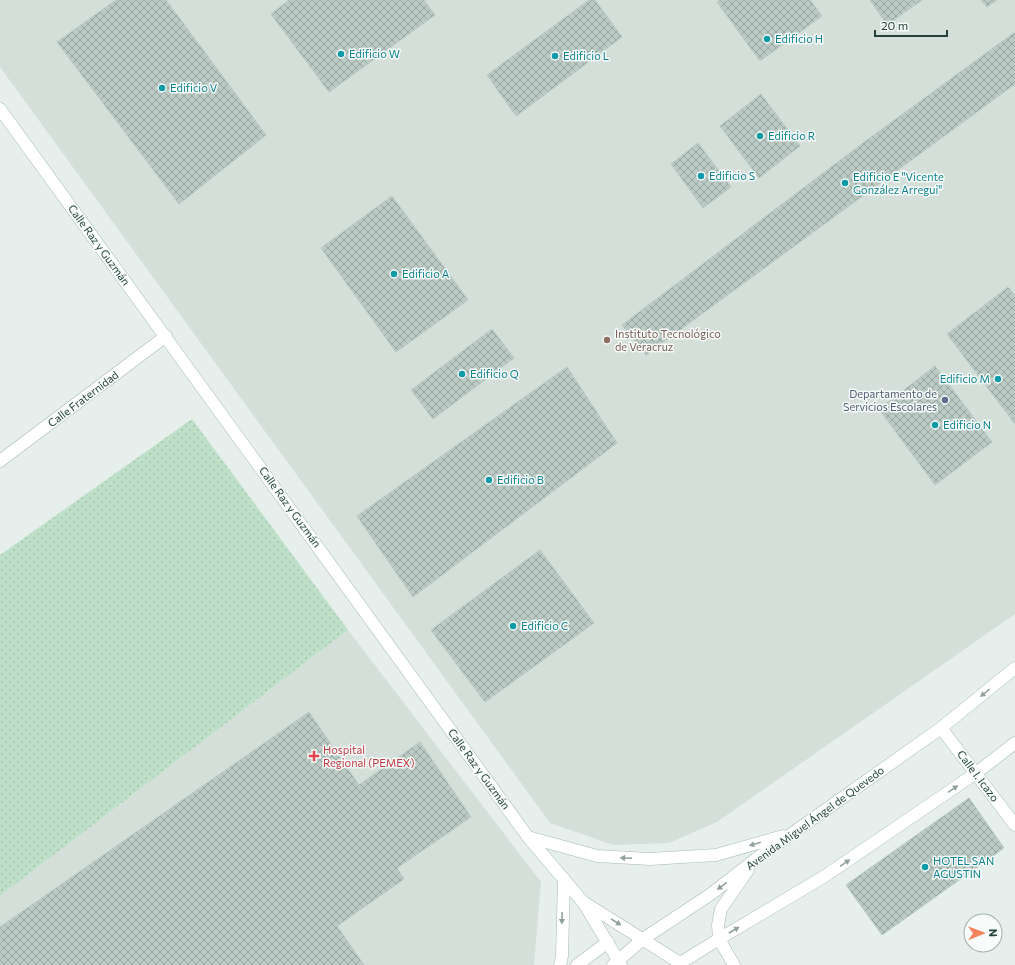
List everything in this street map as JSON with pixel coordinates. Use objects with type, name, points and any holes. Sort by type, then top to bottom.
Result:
[{"type":"main road","name":"Calle Raz y Guzmán","points":[[0,109],[528,837],[583,902],[608,942],[618,964]]},
{"type":"main road","name":"Calle Fraternidad","points":[[0,461],[166,336]]},
{"type":"main road","name":"Avenida Miguel Ángel de Quevedo","points":[[618,964],[643,939],[711,894],[792,834],[941,728],[1015,668]]},
{"type":"main road","name":"Calle I. Icazo","points":[[941,728],[1015,825]]},
{"type":"main road","points":[[682,964],[719,939],[825,876],[976,773],[1015,743]]},
{"type":"main road","points":[[528,837],[597,856],[650,859],[716,855],[792,834]]},
{"type":"main road","points":[[734,965],[719,939],[718,925],[721,909],[756,860]]},
{"type":"main road","points":[[560,965],[562,956],[564,879]]},
{"type":"main road","name":"Calle Raz y Guzmán","points":[[583,902],[682,964]]},
{"type":"main road","points":[[577,965],[608,942]]},
{"type":"shaded area","name":"Instituto Tecnológico de Veracruz","points":[[0,0],[1015,0],[1015,614],[717,822],[669,843],[613,845],[550,823],[0,67]]},
{"type":"shaded area","name":"Hospital Regional (PEMEX)","points":[[348,630],[541,882],[534,965],[0,965],[0,896]]},
{"type":"green space","points":[[192,419],[348,630],[0,896],[0,555]]},
{"type":"building","name":"Edificio V","points":[[116,0],[166,0],[266,135],[179,204],[57,42]]},
{"type":"building","name":"Edificio W","points":[[289,0],[424,0],[435,15],[329,92],[271,14]]},
{"type":"building","name":"Edificio L","points":[[589,0],[595,0],[622,37],[516,116],[487,75]]},
{"type":"building","name":"Edificio H","points":[[720,0],[810,0],[822,16],[760,61],[717,2]]},
{"type":"building","points":[[870,0],[922,0],[887,25]]},
{"type":"building","points":[[981,0],[997,0],[987,7]]},
{"type":"building","name":"Edificio E \"Vicente González Arregui\"","points":[[1015,32],[1015,84],[646,355],[622,325],[863,143]]},
{"type":"building","name":"Edificio R","points":[[761,94],[800,146],[759,178],[720,126]]},
{"type":"building","name":"Edificio S","points":[[698,143],[731,187],[703,208],[671,164]]},
{"type":"building","name":"Edificio A","points":[[392,196],[468,300],[396,352],[321,248]]},
{"type":"building","name":"Edificio M","points":[[1008,287],[1015,296],[1015,424],[947,334]]},
{"type":"building","name":"Edificio Q","points":[[492,329],[514,358],[433,419],[411,390]]},
{"type":"building","name":"Edificio N","points":[[935,366],[992,442],[935,485],[879,409]]},
{"type":"building","name":"Edificio B","points":[[567,367],[617,443],[413,597],[357,516]]},
{"type":"building","name":"Edificio C","points":[[540,550],[594,623],[485,702],[431,630]]},
{"type":"building","points":[[309,712],[359,785],[420,742],[471,817],[397,868],[404,879],[337,926],[364,965],[0,965],[0,927]]},
{"type":"building","name":"HOTEL SAN AGUSTIN","points":[[969,798],[1004,848],[882,935],[846,885]]},
{"type":"place","name":"Edificio H","points":[[767,39]]},
{"type":"place","name":"Edificio W","points":[[341,54]]},
{"type":"place","name":"Edificio L","points":[[555,56]]},
{"type":"place","name":"Edificio V","points":[[162,88]]},
{"type":"place","name":"Edificio R","points":[[760,136]]},
{"type":"place","name":"Edificio S","points":[[701,176]]},
{"type":"place","name":"Edificio E \"Vicente González Arregui\"","points":[[845,183]]},
{"type":"place","name":"Edificio A","points":[[394,274]]},
{"type":"place","name":"Instituto Tecnológico de Veracruz","points":[[607,340]]},
{"type":"place","name":"Edificio Q","points":[[462,374]]},
{"type":"place","name":"Edificio M","points":[[998,379]]},
{"type":"place","name":"Departamento de Servicios Escolares","points":[[945,400]]},
{"type":"place","name":"Edificio N","points":[[935,425]]},
{"type":"place","name":"Edificio B","points":[[489,480]]},
{"type":"place","name":"Edificio C","points":[[513,626]]},
{"type":"place","name":"Hospital Regional (PEMEX)","points":[[314,756]]},
{"type":"place","name":"HOTEL SAN AGUSTIN","points":[[925,867]]}]
